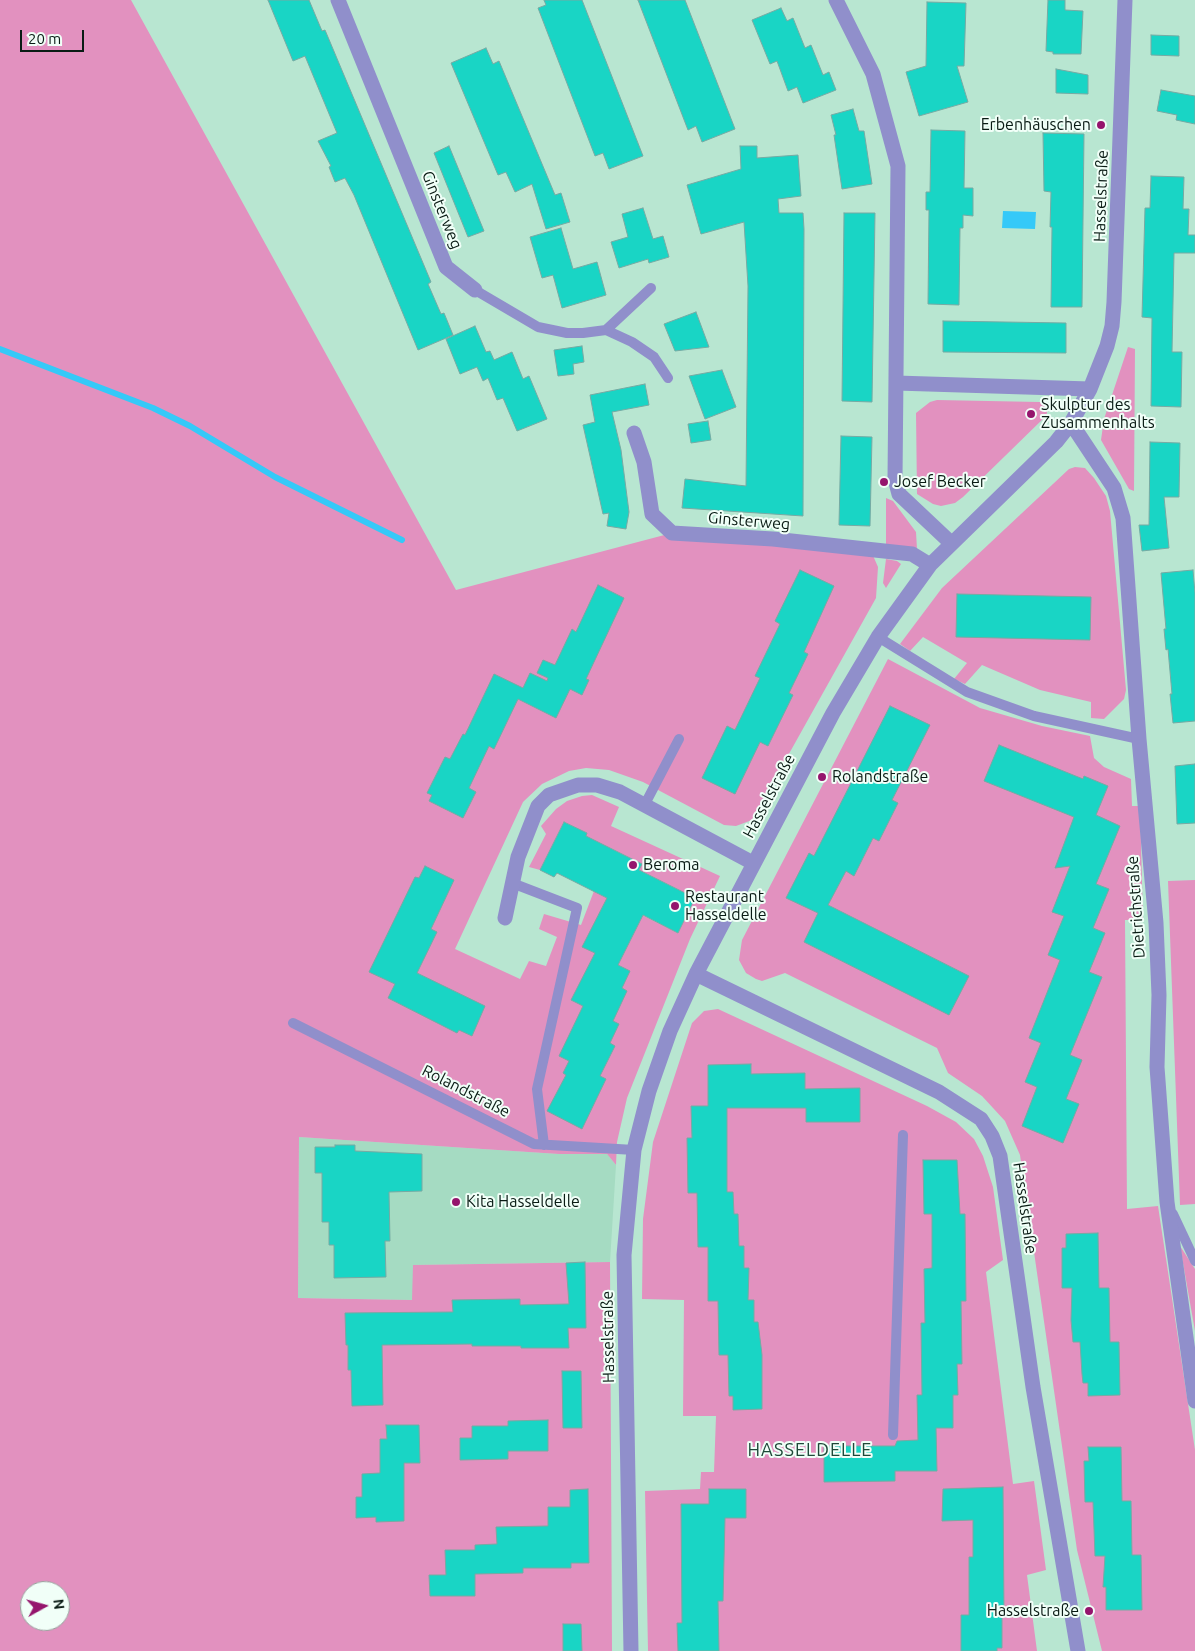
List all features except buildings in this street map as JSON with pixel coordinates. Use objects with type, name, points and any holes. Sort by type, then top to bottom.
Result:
[{"type":"street","name":"Ginsterweg","points":[[338,0],[446,267],[475,290]]},
{"type":"street","points":[[836,0],[873,74],[898,166],[895,479],[899,494],[951,543]]},
{"type":"street","name":"Hasselstraße","points":[[631,1651],[624,1255],[634,1150],[649,1091],[664,1046],[696,974],[833,713],[878,637],[930,565],[1039,461],[1071,423],[1090,389],[1112,326],[1125,0]]},
{"type":"street","points":[[896,383],[1090,389]]},
{"type":"street","name":"Dietrichstraße","points":[[1071,423],[1114,488],[1123,518],[1139,739],[1156,923],[1159,994],[1157,1066],[1167,1202],[1195,1401]]},
{"type":"street","name":"Ginsterweg","points":[[634,433],[644,462],[652,514],[672,533],[773,539],[912,554],[930,565]]},
{"type":"street","points":[[505,918],[518,857],[538,806],[549,795],[578,785],[597,785],[620,792],[753,863]]},
{"type":"street","name":"Hasselstraße","points":[[696,974],[939,1092],[980,1119],[992,1136],[1000,1156],[1036,1406],[1078,1651]]},
{"type":"lane","points":[[606,330],[652,288]]},
{"type":"lane","name":"Ginsterweg","points":[[475,290],[538,327],[568,333],[606,330],[632,342],[654,357],[668,378]]},
{"type":"lane","points":[[878,637],[967,692],[1034,716],[1139,739]]},
{"type":"lane","points":[[644,806],[679,739]]},
{"type":"lane","points":[[512,883],[577,908],[537,1089],[544,1145]]},
{"type":"lane","name":"Rolandstraße","points":[[293,1023],[534,1144],[634,1150]]},
{"type":"lane","points":[[893,1435],[903,1135]]},
{"type":"lane","points":[[1167,1202],[1195,1261]]},
{"type":"shaded area","points":[[0,0],[131,0],[456,590],[672,533],[871,551],[878,567],[876,598],[752,820],[736,826],[724,825],[643,782],[609,770],[586,768],[569,771],[542,784],[523,802],[455,949],[520,979],[529,961],[546,966],[557,937],[539,929],[544,914],[581,925],[594,891],[678,933],[695,898],[639,870],[642,864],[610,848],[581,846],[587,833],[564,822],[540,870],[529,867],[546,834],[541,826],[556,809],[567,801],[582,796],[592,795],[619,807],[611,826],[720,876],[690,939],[627,1098],[617,1142],[616,1165],[607,1154],[559,1154],[299,1137],[298,1298],[412,1300],[413,1265],[610,1262],[612,1651],[0,1651]]},
{"type":"shaded area","points":[[1128,347],[1135,349],[1134,491],[1129,489],[1101,440],[1104,419]]},
{"type":"shaded area","points":[[937,400],[1044,402],[1048,409],[1046,416],[963,497],[955,503],[941,506],[933,504],[917,494],[916,413],[930,402]]},
{"type":"shaded area","points":[[1075,467],[1085,468],[1094,478],[1106,496],[1110,511],[1126,690],[1124,699],[1104,719],[1091,718],[1091,702],[1040,690],[982,665],[965,684],[954,679],[967,663],[923,637],[910,651],[900,644],[942,588],[1069,469]]},
{"type":"shaded area","points":[[886,498],[893,501],[916,532],[917,549],[886,546]]},
{"type":"shaded area","points":[[886,559],[897,561],[901,564],[886,588],[883,583]]},
{"type":"shaded area","points":[[888,659],[980,708],[1042,726],[1090,736],[1094,758],[1104,767],[1131,779],[1132,806],[1140,806],[1143,920],[1125,920],[1127,1209],[1158,1206],[1195,1450],[1195,1651],[1102,1651],[1077,1550],[1020,1155],[1005,1121],[982,1096],[948,1073],[937,1048],[785,973],[762,981],[756,979],[746,973],[739,960],[742,940]]},
{"type":"shaded area","points":[[1195,880],[1195,1204],[1180,1205],[1168,881]]},
{"type":"shaded area","points":[[718,1009],[927,1106],[956,1122],[974,1139],[983,1156],[993,1187],[1003,1260],[986,1272],[1013,1484],[1034,1481],[1046,1570],[1027,1575],[1037,1651],[648,1651],[645,1491],[700,1489],[701,1472],[714,1472],[716,1416],[683,1416],[684,1300],[642,1299],[643,1219],[653,1142],[692,1023],[704,1011]]},
{"type":"shaded area","name":"Kita Hasseldelle","points":[[299,1137],[559,1154],[607,1154],[616,1165],[610,1262],[413,1265],[413,1300],[298,1298]]},
{"type":"shaded area","points":[[1180,1246],[1195,1269],[1195,1331]]},
{"type":"water","points":[[1003,211],[1036,212],[1035,229],[1002,228]]},
{"type":"waterway","points":[[0,349],[153,408],[190,426],[275,477],[402,540]]},
{"type":"place","name":"Erbenhäuschen","points":[[1101,125]]},
{"type":"place","name":"Skulptur des Zusammenhalts","points":[[1031,414]]},
{"type":"place","name":"Josef Becker","points":[[884,482]]},
{"type":"place","name":"Rolandstraße","points":[[822,777]]},
{"type":"place","name":"Beroma","points":[[633,865]]},
{"type":"place","name":"Restaurant Hasseldelle","points":[[675,906]]},
{"type":"place","name":"Kita Hasseldelle","points":[[456,1202]]},
{"type":"place","name":"Hasselstraße","points":[[1089,1611]]},
{"type":"district","name":"HASSELDELLE","points":[[810,1450]]}]
